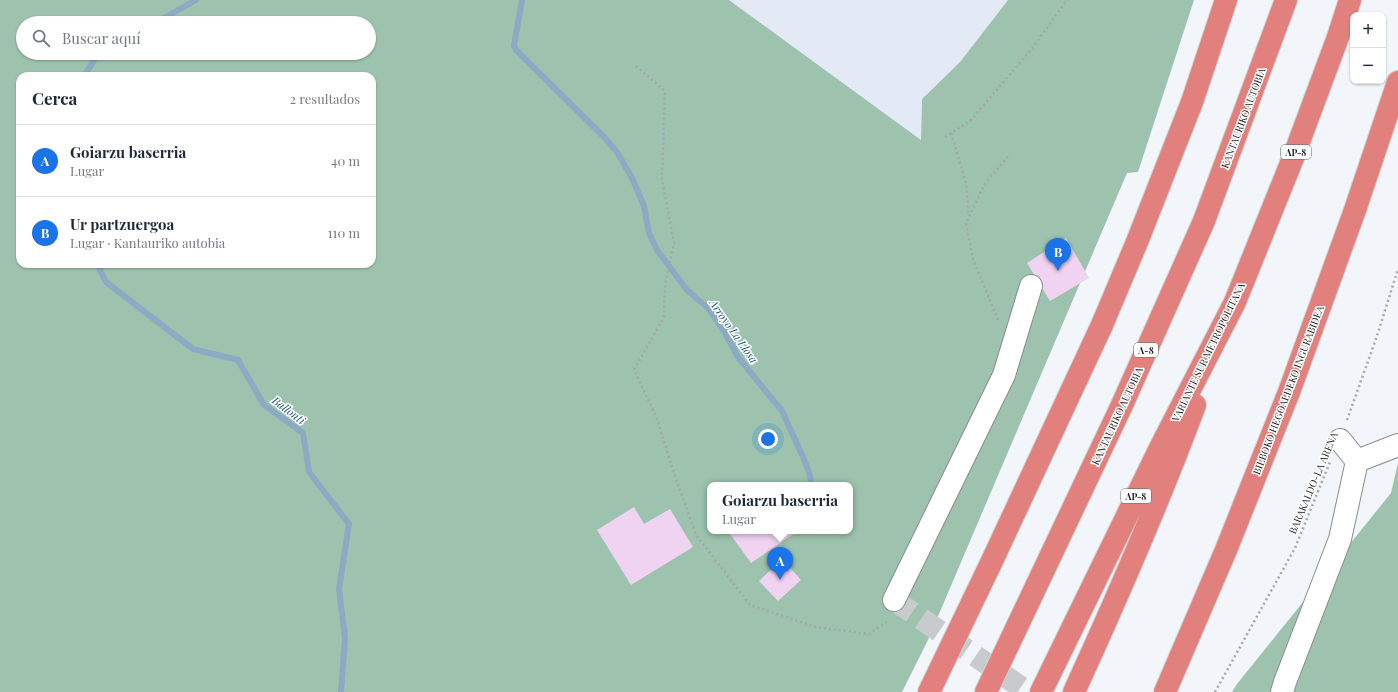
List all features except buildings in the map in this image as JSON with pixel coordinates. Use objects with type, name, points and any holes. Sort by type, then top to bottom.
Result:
[{"type":"highway","points":[[929,692],[996,554],[1102,325],[1137,242],[1192,102],[1226,0]]},
{"type":"highway","name":"KANTAURIKO AUTOBIA","points":[[986,692],[1122,405],[1204,221],[1286,0]]},
{"type":"highway","name":"VARIANTE SUR METROPOLITANA","points":[[1041,692],[1157,455],[1235,302],[1293,158],[1338,37],[1350,0]]},
{"type":"highway","name":"BILBOKO HEGOALDEKO INGURABIDEA","points":[[1165,692],[1226,550],[1289,392],[1355,210],[1398,82]]},
{"type":"highway","points":[[1074,692],[1110,614],[1176,456],[1235,302]]},
{"type":"street","points":[[894,600],[1004,375],[1031,286]]},
{"type":"street","points":[[1340,440],[1357,461]]},
{"type":"street","points":[[1357,461],[1398,445]]},
{"type":"street","points":[[1282,692],[1284,682],[1340,539],[1357,461]]},
{"type":"path","points":[[945,137],[970,121],[1031,50],[1067,0]]},
{"type":"path","points":[[636,66],[665,91],[662,180],[674,242],[665,285],[664,317],[634,370],[656,416],[696,535],[750,604],[816,627],[869,634],[892,618],[894,600]]},
{"type":"path","points":[[951,133],[966,183],[969,216]]},
{"type":"path","points":[[1010,154],[984,185],[966,223],[973,259],[1011,352]]},
{"type":"path","name":"BARAKALDO-LA ARENA","points":[[1215,692],[1295,548],[1340,440],[1377,336],[1398,269]]},
{"type":"shaded area","points":[[729,0],[1008,0],[960,62],[922,99],[921,140]]},
{"type":"green space","points":[[0,0],[729,0],[921,140],[922,99],[960,62],[1008,0],[1194,0],[1138,172],[1127,173],[927,642],[902,692],[0,692]]},
{"type":"green space","points":[[1398,463],[1398,692],[1232,692],[1391,493]]},
{"type":"waterway","name":"Ballonti","points":[[167,16],[196,0]]},
{"type":"waterway","name":"Arroyo La Llosa","points":[[522,0],[514,46],[516,50],[605,138],[617,152],[632,178],[644,206],[649,233],[657,250],[687,290],[708,308],[724,331],[738,357],[782,411],[803,457],[810,475],[811,482]]},
{"type":"waterway","name":"Ballonti","points":[[87,72],[94,60]]},
{"type":"waterway","name":"Ballonti","points":[[99,268],[106,282],[193,349],[238,360],[264,405],[303,433],[309,472],[349,524],[339,589],[345,638],[341,692]]},
{"type":"tunnel","points":[[894,600],[1028,692]]},
{"type":"place","name":"Ur partzuergoa","points":[[1058,271]]},
{"type":"place","name":"Goiarzu baserria","points":[[780,580]]}]
